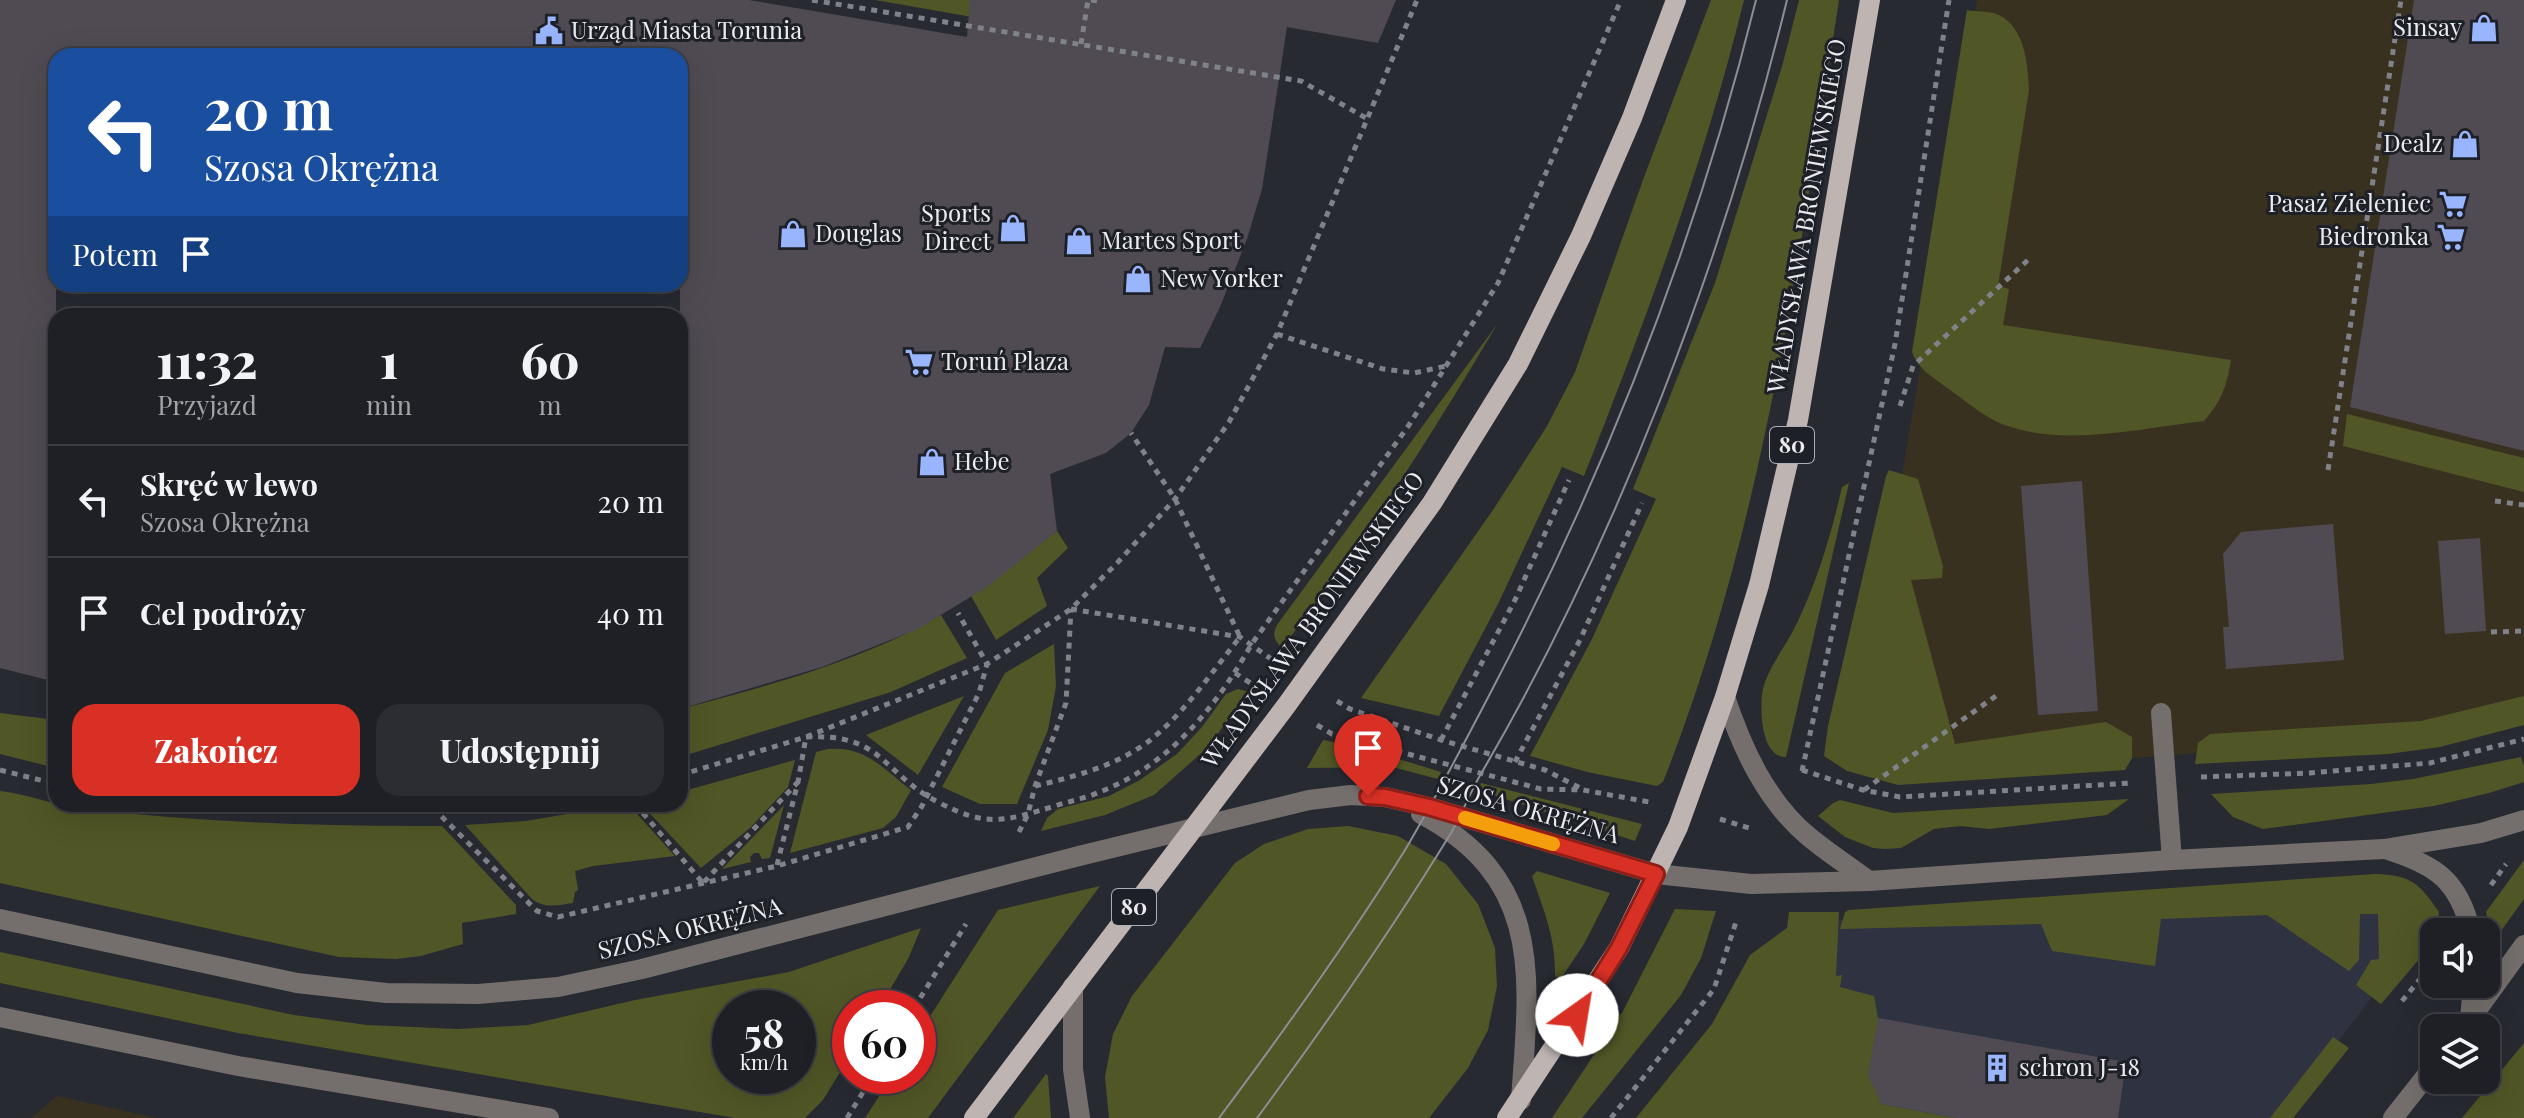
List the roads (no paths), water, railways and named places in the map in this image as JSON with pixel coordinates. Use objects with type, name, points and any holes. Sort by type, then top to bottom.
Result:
[{"type":"main road","name":"WŁADYSŁAWA BRONIEWSKIEGO","points":[[1073,986],[1286,706],[1432,503],[1518,364],[1581,236],[1632,118],[1676,0]]},
{"type":"main road","name":"WŁADYSŁAWA BRONIEWSKIEGO","points":[[1521,1100],[1619,948],[1678,827],[1725,697],[1759,585],[1798,420],[1870,0]]},
{"type":"main road","name":"80","points":[[974,1118],[1073,986]]},
{"type":"main road","name":"80","points":[[1507,1118],[1521,1100]]},
{"type":"street","points":[[1725,697],[1738,738],[1758,775],[1781,807],[1806,834],[1869,881]]},
{"type":"street","points":[[2161,713],[2172,860]]},
{"type":"street","name":"SZOSA OKRĘŻNA","points":[[0,919],[252,974],[342,989],[432,995],[558,987],[642,969],[1194,828],[1309,800],[1351,795],[1385,797],[1656,874],[1746,884],[1869,881],[2384,849],[2481,833],[2524,820]]},
{"type":"street","name":"SZOSA OKRĘŻNA","points":[[1385,797],[1452,832],[1480,857],[1501,884],[1525,946],[1526,1011],[1521,1100]]},
{"type":"street","points":[[2384,849],[2412,857],[2449,880],[2468,918]]},
{"type":"street","points":[[2474,1014],[2524,945]]},
{"type":"street","points":[[1073,986],[1073,1069],[1080,1118]]},
{"type":"street","points":[[0,1017],[238,1066],[549,1118]]},
{"type":"street","points":[[2393,1118],[2420,1084]]},
{"type":"tram line","points":[[1219,1118],[1315,986],[1405,850],[1536,602],[1612,435],[1646,350],[1706,177],[1756,0]]},
{"type":"tram line","points":[[1257,1118],[1357,978],[1451,833],[1578,590],[1662,396],[1698,298],[1761,99],[1787,0]]},
{"type":"place","name":"Sinsay","points":[[2484,28]]},
{"type":"place","name":"Urząd Miasta Torunia","points":[[549,31]]},
{"type":"place","name":"Dealz","points":[[2465,144]]},
{"type":"place","name":"Pasaż Zieleniec","points":[[2453,204]]},
{"type":"place","name":"Sports Direct","points":[[1013,228]]},
{"type":"place","name":"Douglas","points":[[793,234]]},
{"type":"place","name":"Biedronka","points":[[2451,237]]},
{"type":"place","name":"Martes Sport","points":[[1079,241]]},
{"type":"place","name":"New Yorker","points":[[1138,279]]},
{"type":"place","name":"Toruń Plaza","points":[[919,362]]},
{"type":"place","name":"Hebe","points":[[932,462]]},
{"type":"place","name":"schron J-18","points":[[1997,1068]]}]
